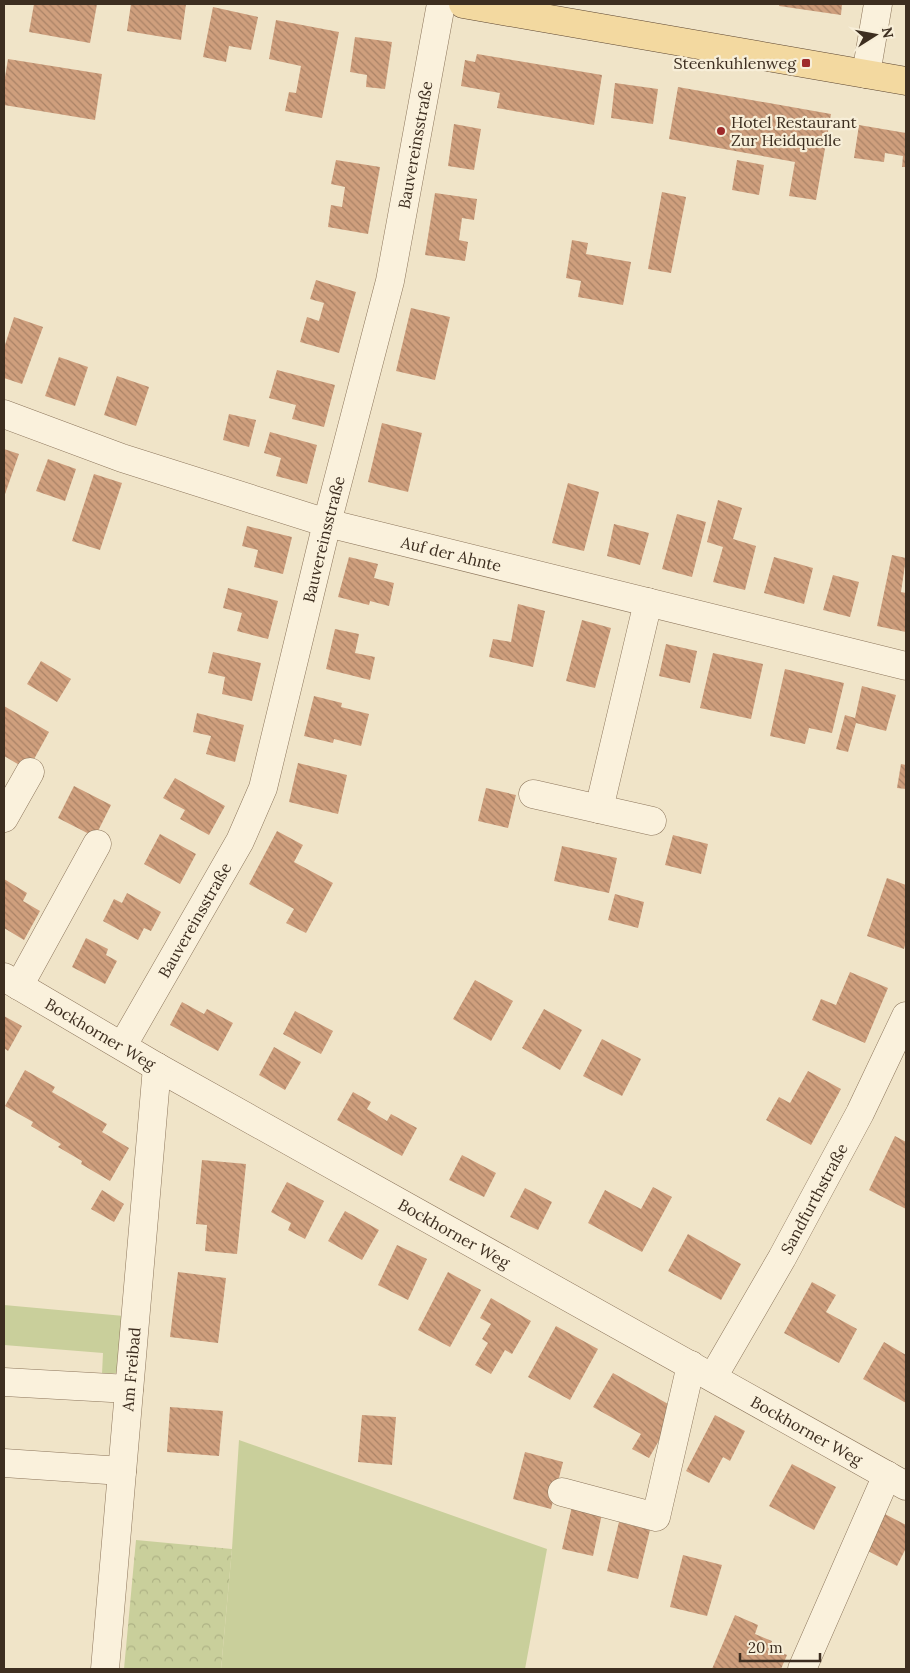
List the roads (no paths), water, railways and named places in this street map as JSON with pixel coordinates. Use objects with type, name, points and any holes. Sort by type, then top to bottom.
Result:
[{"type":"main road","points":[[464,4],[906,81]]},
{"type":"street","name":"Bauvereinsstraße","points":[[123,1046],[240,841],[262,788],[327,523],[390,281],[441,4]]},
{"type":"street","points":[[866,74],[878,4]]},
{"type":"street","name":"Auf der Ahnte","points":[[4,414],[122,458],[327,523],[906,666]]},
{"type":"street","points":[[599,809],[648,602]]},
{"type":"street","points":[[4,818],[30,772]]},
{"type":"street","points":[[534,794],[652,821]]},
{"type":"street","points":[[12,981],[97,844]]},
{"type":"street","name":"Bockhorner Weg","points":[[12,981],[157,1067],[897,1480]]},
{"type":"street","name":"Sandfurthstraße","points":[[704,1372],[782,1258],[851,1130],[906,1016]]},
{"type":"street","name":"Am Freibad","points":[[105,1669],[157,1067]]},
{"type":"street","points":[[562,1492],[656,1517],[704,1372]]},
{"type":"street","points":[[668,1527],[704,1372]]},
{"type":"street","points":[[4,1382],[129,1389]]},
{"type":"street","points":[[4,1463],[122,1471]]},
{"type":"street","points":[[802,1669],[897,1480]]},
{"type":"place","name":"Steenkuhlenweg","points":[[806,63]]},
{"type":"place","name":"Hotel Restaurant Zur Heidquelle","points":[[721,131]]}]
